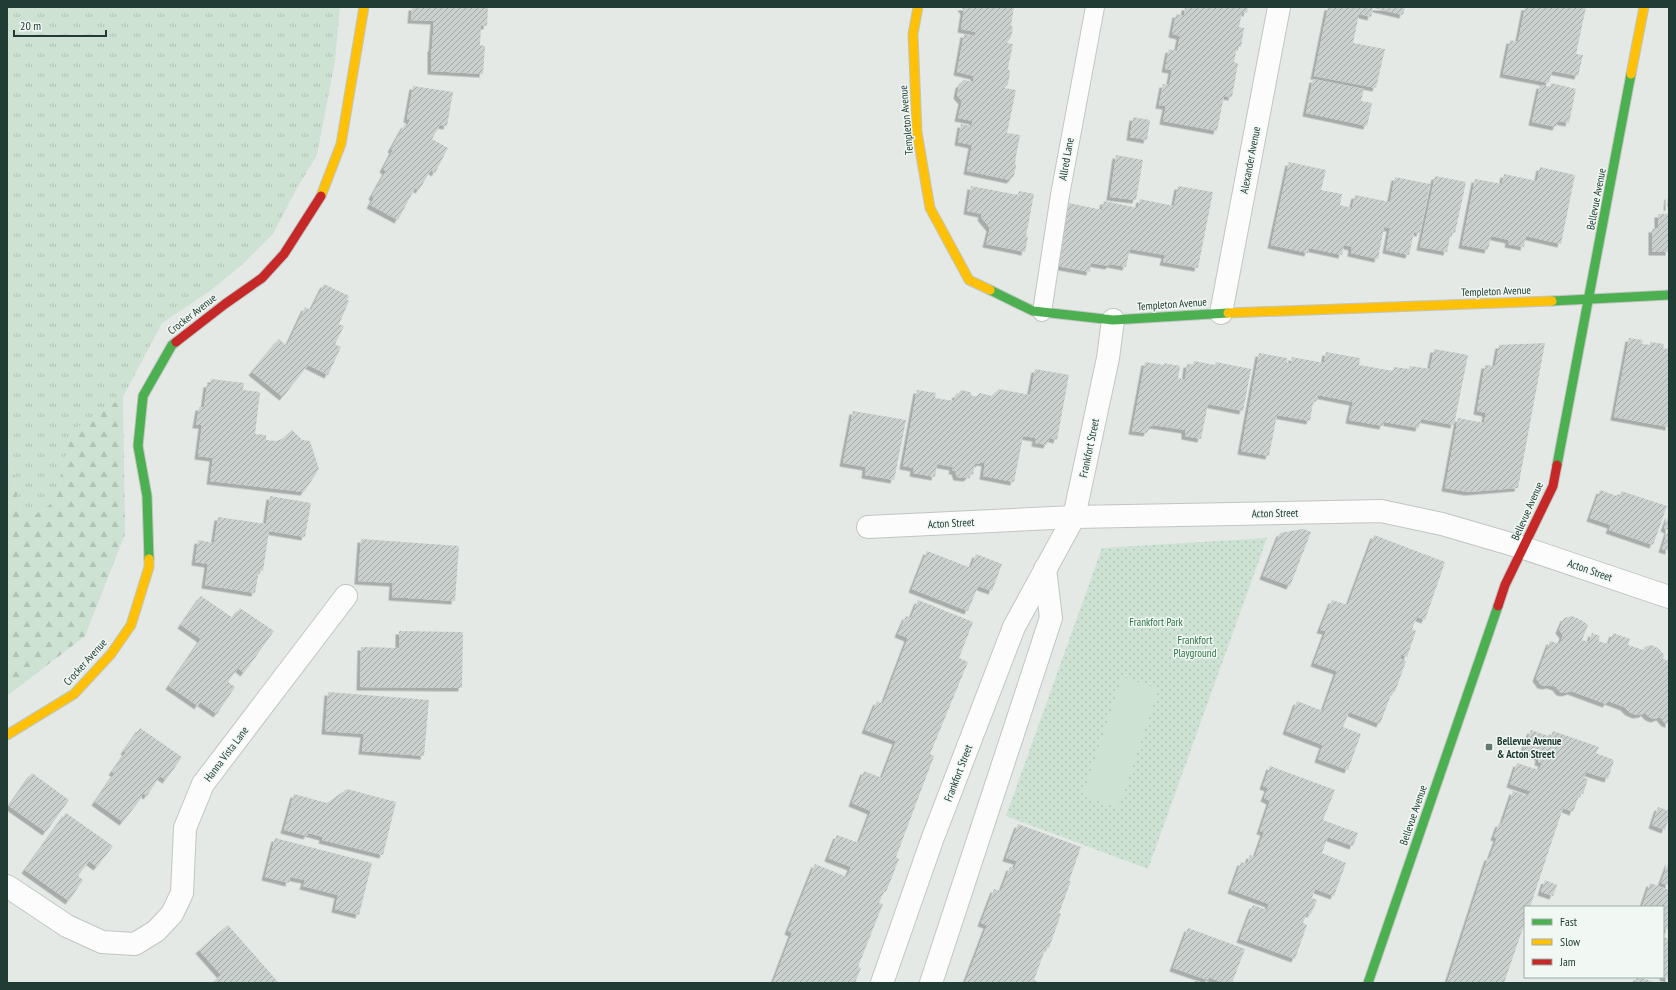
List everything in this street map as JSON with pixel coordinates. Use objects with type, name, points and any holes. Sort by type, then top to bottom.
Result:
[{"type":"street","name":"Crocker Avenue","points":[[7,735],[74,694],[111,654],[131,624],[149,567],[147,496],[138,446],[143,396],[172,345],[225,304],[262,278],[284,254],[321,198],[341,144],[364,7]]},
{"type":"street","name":"Templeton Avenue","points":[[918,7],[913,34],[917,132],[930,208],[970,280],[1033,311],[1113,320],[1222,313],[1589,300],[1669,295]]},
{"type":"street","name":"Alexander Avenue","points":[[1222,313],[1279,7]]},
{"type":"street","name":"Bellevue Avenue","points":[[1368,983],[1505,585],[1553,486],[1644,7]]},
{"type":"street","name":"Frankfort Street","points":[[882,983],[932,840],[1014,627],[1074,517],[1108,358],[1113,320]]},
{"type":"street","name":"Acton Street","points":[[868,526],[1074,517],[1381,511],[1442,524],[1524,548],[1669,597]]},
{"type":"street","points":[[931,983],[1051,618],[1045,569]]},
{"type":"street","name":"Hanna Vista Lane","points":[[7,886],[67,926],[102,942],[135,944],[156,931],[172,914],[182,893],[185,828],[203,784],[346,596]]},
{"type":"lane","name":"Allred Lane","points":[[1042,312],[1060,195],[1094,7]]},
{"type":"green space","points":[[7,7],[340,7],[335,61],[317,155],[297,188],[273,234],[243,264],[210,291],[162,323],[123,397],[72,431],[54,502],[22,523],[7,433]]},
{"type":"green space","points":[[123,397],[125,534],[85,636],[7,696],[7,433],[22,523],[54,502],[72,431]]},
{"type":"green space","name":"Frankfort Park","points":[[1267,538],[1148,869],[1006,816],[1102,548]]},
{"type":"green space","points":[[1123,677],[1159,689],[1118,808],[1082,796]]},
{"type":"building","points":[[412,7],[488,7],[487,26],[481,25],[480,45],[485,46],[483,74],[431,71],[431,48],[434,21],[411,20]]},
{"type":"building","points":[[961,7],[1014,7],[1011,25],[1013,28],[1011,37],[1007,43],[1013,44],[1008,68],[1010,72],[1008,84],[1004,88],[1016,90],[1007,133],[1020,135],[1014,176],[1010,180],[967,171],[972,145],[958,142],[961,124],[971,126],[973,121],[958,118],[962,101],[957,95],[959,85],[964,80],[973,82],[974,76],[957,72],[964,34],[975,36],[976,32],[961,29],[964,11]]},
{"type":"building","points":[[1185,7],[1248,7],[1247,13],[1242,12],[1239,27],[1244,28],[1241,47],[1237,47],[1234,62],[1238,63],[1232,97],[1224,96],[1217,131],[1163,121],[1166,106],[1159,105],[1163,84],[1169,85],[1172,70],[1165,69],[1169,49],[1177,51],[1180,36],[1172,34],[1176,14],[1184,16]]},
{"type":"building","points":[[1328,7],[1405,7],[1403,15],[1373,8],[1371,17],[1359,14],[1353,43],[1385,49],[1376,88],[1314,76]]},
{"type":"building","points":[[1525,7],[1586,7],[1576,54],[1583,55],[1578,76],[1552,71],[1549,83],[1503,74],[1510,40],[1518,42]]},
{"type":"building","points":[[1313,79],[1364,89],[1361,101],[1372,103],[1367,126],[1306,113]]},
{"type":"building","points":[[1551,83],[1576,89],[1569,123],[1558,121],[1556,127],[1532,122],[1540,85],[1550,87]]},
{"type":"building","points":[[413,86],[453,92],[447,126],[440,125],[432,139],[448,148],[435,173],[431,170],[419,190],[415,188],[398,220],[370,205],[374,198],[372,196],[386,171],[383,169],[393,150],[391,149],[405,124],[407,126],[410,120],[407,119]]},
{"type":"building","points":[[1133,117],[1150,120],[1147,140],[1130,137]]},
{"type":"building","points":[[1116,155],[1143,160],[1136,200],[1110,197]]},
{"type":"building","points":[[1289,162],[1326,170],[1321,190],[1342,194],[1340,205],[1352,208],[1355,195],[1390,202],[1395,177],[1430,184],[1420,233],[1414,232],[1409,255],[1386,250],[1390,228],[1384,227],[1378,259],[1351,253],[1352,247],[1344,245],[1342,255],[1309,248],[1308,253],[1271,245]]},
{"type":"building","points":[[1540,167],[1575,175],[1561,244],[1526,236],[1524,247],[1508,244],[1509,240],[1491,236],[1488,250],[1462,245],[1475,179],[1502,184],[1504,174],[1537,181]]},
{"type":"building","points":[[1435,176],[1466,182],[1455,233],[1451,232],[1447,252],[1420,247]]},
{"type":"building","points":[[971,186],[1018,195],[1019,191],[1034,194],[1026,236],[1028,237],[1025,252],[986,244],[990,228],[981,217],[982,214],[967,211]]},
{"type":"building","points":[[1178,186],[1213,192],[1198,268],[1163,262],[1165,255],[1130,249],[1126,267],[1091,263],[1090,272],[1057,266],[1069,203],[1102,210],[1104,201],[1138,208],[1140,199],[1174,206]]},
{"type":"building","points":[[1668,196],[1669,207],[1667,207]]},
{"type":"building","points":[[1658,214],[1669,214],[1669,252],[1652,252],[1652,229],[1658,228]]},
{"type":"building","points":[[324,284],[349,296],[347,300],[349,301],[339,324],[344,326],[335,344],[341,347],[328,375],[308,365],[283,397],[252,372],[279,339],[287,346],[305,307],[311,310]]},
{"type":"building","points":[[1629,338],[1643,340],[1642,344],[1650,345],[1650,342],[1664,344],[1663,348],[1669,349],[1669,427],[1614,417]]},
{"type":"building","points":[[1545,343],[1518,488],[1468,492],[1445,488],[1458,418],[1484,423],[1486,413],[1477,411],[1485,365],[1495,366],[1499,345]]},
{"type":"building","points":[[1434,349],[1468,355],[1454,425],[1421,419],[1419,428],[1384,422],[1383,426],[1349,420],[1353,402],[1318,395],[1316,402],[1313,402],[1310,421],[1277,415],[1269,456],[1241,451],[1259,353],[1287,358],[1287,363],[1291,363],[1292,357],[1324,363],[1326,352],[1360,358],[1359,365],[1393,371],[1394,367],[1409,369],[1410,366],[1430,369]]},
{"type":"building","points":[[1194,361],[1215,365],[1216,362],[1251,369],[1243,411],[1208,404],[1201,439],[1185,436],[1185,430],[1153,425],[1152,427],[1149,427],[1147,433],[1132,431],[1145,362],[1180,366],[1178,378],[1185,380],[1187,364],[1193,365]]},
{"type":"building","points":[[1035,369],[1069,375],[1057,440],[1049,438],[1047,445],[1035,443],[1036,438],[1023,436],[1014,482],[983,476],[985,463],[980,462],[979,464],[975,463],[973,475],[971,474],[967,478],[957,477],[955,471],[952,471],[953,467],[937,464],[935,477],[913,473],[914,468],[903,466],[917,390],[936,393],[935,398],[954,401],[956,394],[958,394],[961,390],[970,392],[972,396],[977,396],[980,393],[992,396],[999,389],[1030,395]]},
{"type":"building","points":[[211,379],[244,383],[243,390],[260,392],[255,434],[266,435],[266,440],[276,441],[282,439],[292,430],[302,440],[310,441],[319,469],[304,492],[210,481],[213,458],[198,456],[202,425],[196,425],[199,407],[204,407],[207,384],[210,384]]},
{"type":"building","points":[[853,411],[906,420],[894,480],[865,475],[866,467],[843,463]]},
{"type":"building","points":[[1600,490],[1620,497],[1621,491],[1667,506],[1653,545],[1609,530],[1611,525],[1590,518]]},
{"type":"building","points":[[270,496],[311,503],[305,537],[269,531],[263,571],[259,570],[255,593],[205,585],[208,564],[195,562],[198,540],[214,543],[218,517],[266,524]]},
{"type":"building","points":[[1669,514],[1669,551],[1662,549],[1668,530],[1664,528]]},
{"type":"building","points":[[1303,529],[1311,532],[1290,586],[1263,576],[1280,533]]},
{"type":"building","points":[[1374,535],[1445,562],[1425,620],[1417,617],[1412,629],[1416,631],[1407,657],[1401,654],[1400,659],[1406,661],[1395,692],[1392,692],[1380,724],[1349,712],[1343,727],[1361,734],[1348,770],[1318,759],[1323,745],[1286,731],[1297,701],[1323,711],[1337,671],[1314,663],[1326,631],[1320,630],[1332,600],[1348,605]]},
{"type":"building","points":[[361,539],[459,546],[455,601],[392,597],[393,583],[358,581]]},
{"type":"building","points":[[927,551],[971,568],[976,554],[1002,564],[992,591],[978,586],[968,611],[912,589]]},
{"type":"building","points":[[201,596],[233,618],[240,608],[274,631],[244,673],[238,668],[228,682],[235,687],[217,714],[200,702],[198,706],[169,686],[201,639],[181,625]]},
{"type":"building","points":[[918,600],[973,622],[959,658],[968,662],[930,754],[934,756],[896,857],[899,859],[886,892],[884,891],[879,903],[883,904],[858,967],[861,968],[855,983],[773,983],[792,933],[788,931],[815,864],[847,877],[851,867],[828,858],[837,835],[859,843],[871,811],[852,803],[864,771],[882,778],[896,741],[865,730],[877,701],[883,704],[908,638],[898,634],[906,616],[911,618]]},
{"type":"building","points":[[1572,616],[1588,625],[1582,640],[1589,642],[1592,633],[1600,636],[1598,641],[1609,644],[1613,633],[1630,639],[1628,645],[1643,650],[1645,647],[1651,645],[1658,648],[1664,655],[1663,659],[1669,661],[1669,724],[1665,723],[1660,717],[1654,719],[1649,717],[1644,712],[1643,714],[1636,715],[1629,712],[1624,707],[1608,701],[1606,704],[1571,691],[1565,693],[1560,692],[1556,687],[1541,685],[1536,678],[1550,641],[1560,644],[1563,635],[1559,630],[1564,618]]},
{"type":"building","points":[[399,631],[463,632],[462,688],[360,687],[361,647],[399,648]]},
{"type":"building","points":[[328,692],[429,700],[424,756],[362,751],[364,734],[325,731]]},
{"type":"building","points":[[140,728],[182,757],[166,780],[160,776],[147,796],[143,793],[141,796],[142,797],[123,822],[95,802],[115,773],[112,772]]},
{"type":"building","points":[[1531,730],[1551,737],[1553,731],[1599,747],[1596,753],[1614,760],[1608,779],[1586,772],[1584,778],[1588,779],[1583,794],[1580,793],[1573,812],[1563,808],[1530,906],[1524,906],[1524,925],[1504,983],[1447,983],[1488,857],[1490,857],[1497,838],[1494,837],[1499,823],[1502,824],[1513,791],[1528,796],[1530,791],[1510,784],[1517,763],[1539,770],[1542,763],[1538,762],[1539,757],[1523,751]]},
{"type":"building","points":[[1270,766],[1335,790],[1323,820],[1358,833],[1353,846],[1328,837],[1322,853],[1346,863],[1334,896],[1315,889],[1312,898],[1317,900],[1311,914],[1307,913],[1303,923],[1307,925],[1295,959],[1240,939],[1253,905],[1267,910],[1269,904],[1231,890],[1241,862],[1247,864],[1250,855],[1255,857],[1264,832],[1260,831],[1270,801],[1264,798],[1268,788],[1263,786]]},
{"type":"building","points":[[32,773],[69,800],[46,832],[9,806]]},
{"type":"building","points":[[347,789],[396,802],[383,855],[322,840],[323,837],[308,833],[307,836],[284,830],[294,794],[327,803]]},
{"type":"building","points":[[1658,807],[1669,811],[1669,817],[1665,830],[1652,825]]},
{"type":"building","points":[[66,813],[113,846],[97,867],[89,861],[78,876],[83,880],[69,901],[25,870]]},
{"type":"building","points":[[1018,824],[1081,847],[1049,948],[1046,947],[1034,980],[1040,983],[965,983],[987,925],[981,923],[994,889],[1001,891],[1010,867],[1014,869],[1017,861],[1006,858]]},
{"type":"building","points":[[275,838],[372,863],[359,915],[335,909],[338,895],[303,886],[305,880],[290,877],[289,883],[265,877]]},
{"type":"building","points":[[1669,861],[1669,885],[1661,883]]},
{"type":"building","points":[[1545,880],[1557,885],[1553,896],[1541,892]]},
{"type":"building","points":[[1650,883],[1669,890],[1669,930],[1664,928],[1664,906],[1642,906]]},
{"type":"building","points":[[228,925],[279,983],[212,983],[221,975],[199,950]]},
{"type":"building","points":[[1188,928],[1245,949],[1232,983],[1223,983],[1209,977],[1208,980],[1173,968]]},
{"type":"building","points":[[1664,937],[1669,939],[1669,979],[1664,977]]},
{"type":"building","points":[[1637,978],[1642,978],[1656,983],[1635,983]]},
{"type":"building","points":[[1195,980],[1203,983],[1194,983]]},
{"type":"traffic: fast","points":[[1557,465],[1631,74]]},
{"type":"traffic: fast","points":[[990,290],[1033,311],[1113,320],[1228,313]]},
{"type":"traffic: fast","points":[[1552,301],[1669,295]]},
{"type":"traffic: fast","points":[[149,559],[147,496],[138,446],[143,396],[172,345],[176,342]]},
{"type":"traffic: fast","points":[[1368,983],[1498,606]]},
{"type":"traffic: slow","points":[[321,196],[341,144],[364,7]]},
{"type":"traffic: slow","points":[[918,7],[913,34],[917,132],[930,208],[969,280],[990,290]]},
{"type":"traffic: slow","points":[[1631,74],[1644,7]]},
{"type":"traffic: slow","points":[[1228,313],[1552,301]]},
{"type":"traffic: slow","points":[[7,735],[74,694],[111,654],[131,625],[149,567],[149,559]]},
{"type":"traffic: jam","points":[[176,342],[225,304],[262,278],[284,254],[321,196]]},
{"type":"traffic: jam","points":[[1498,606],[1505,585],[1553,486],[1557,465]]},
{"type":"place","name":"Bellevue Avenue & Acton Street","points":[[1489,747]]},
{"type":"park label","name":"Frankfort Playground","points":[[1195,646]]}]
